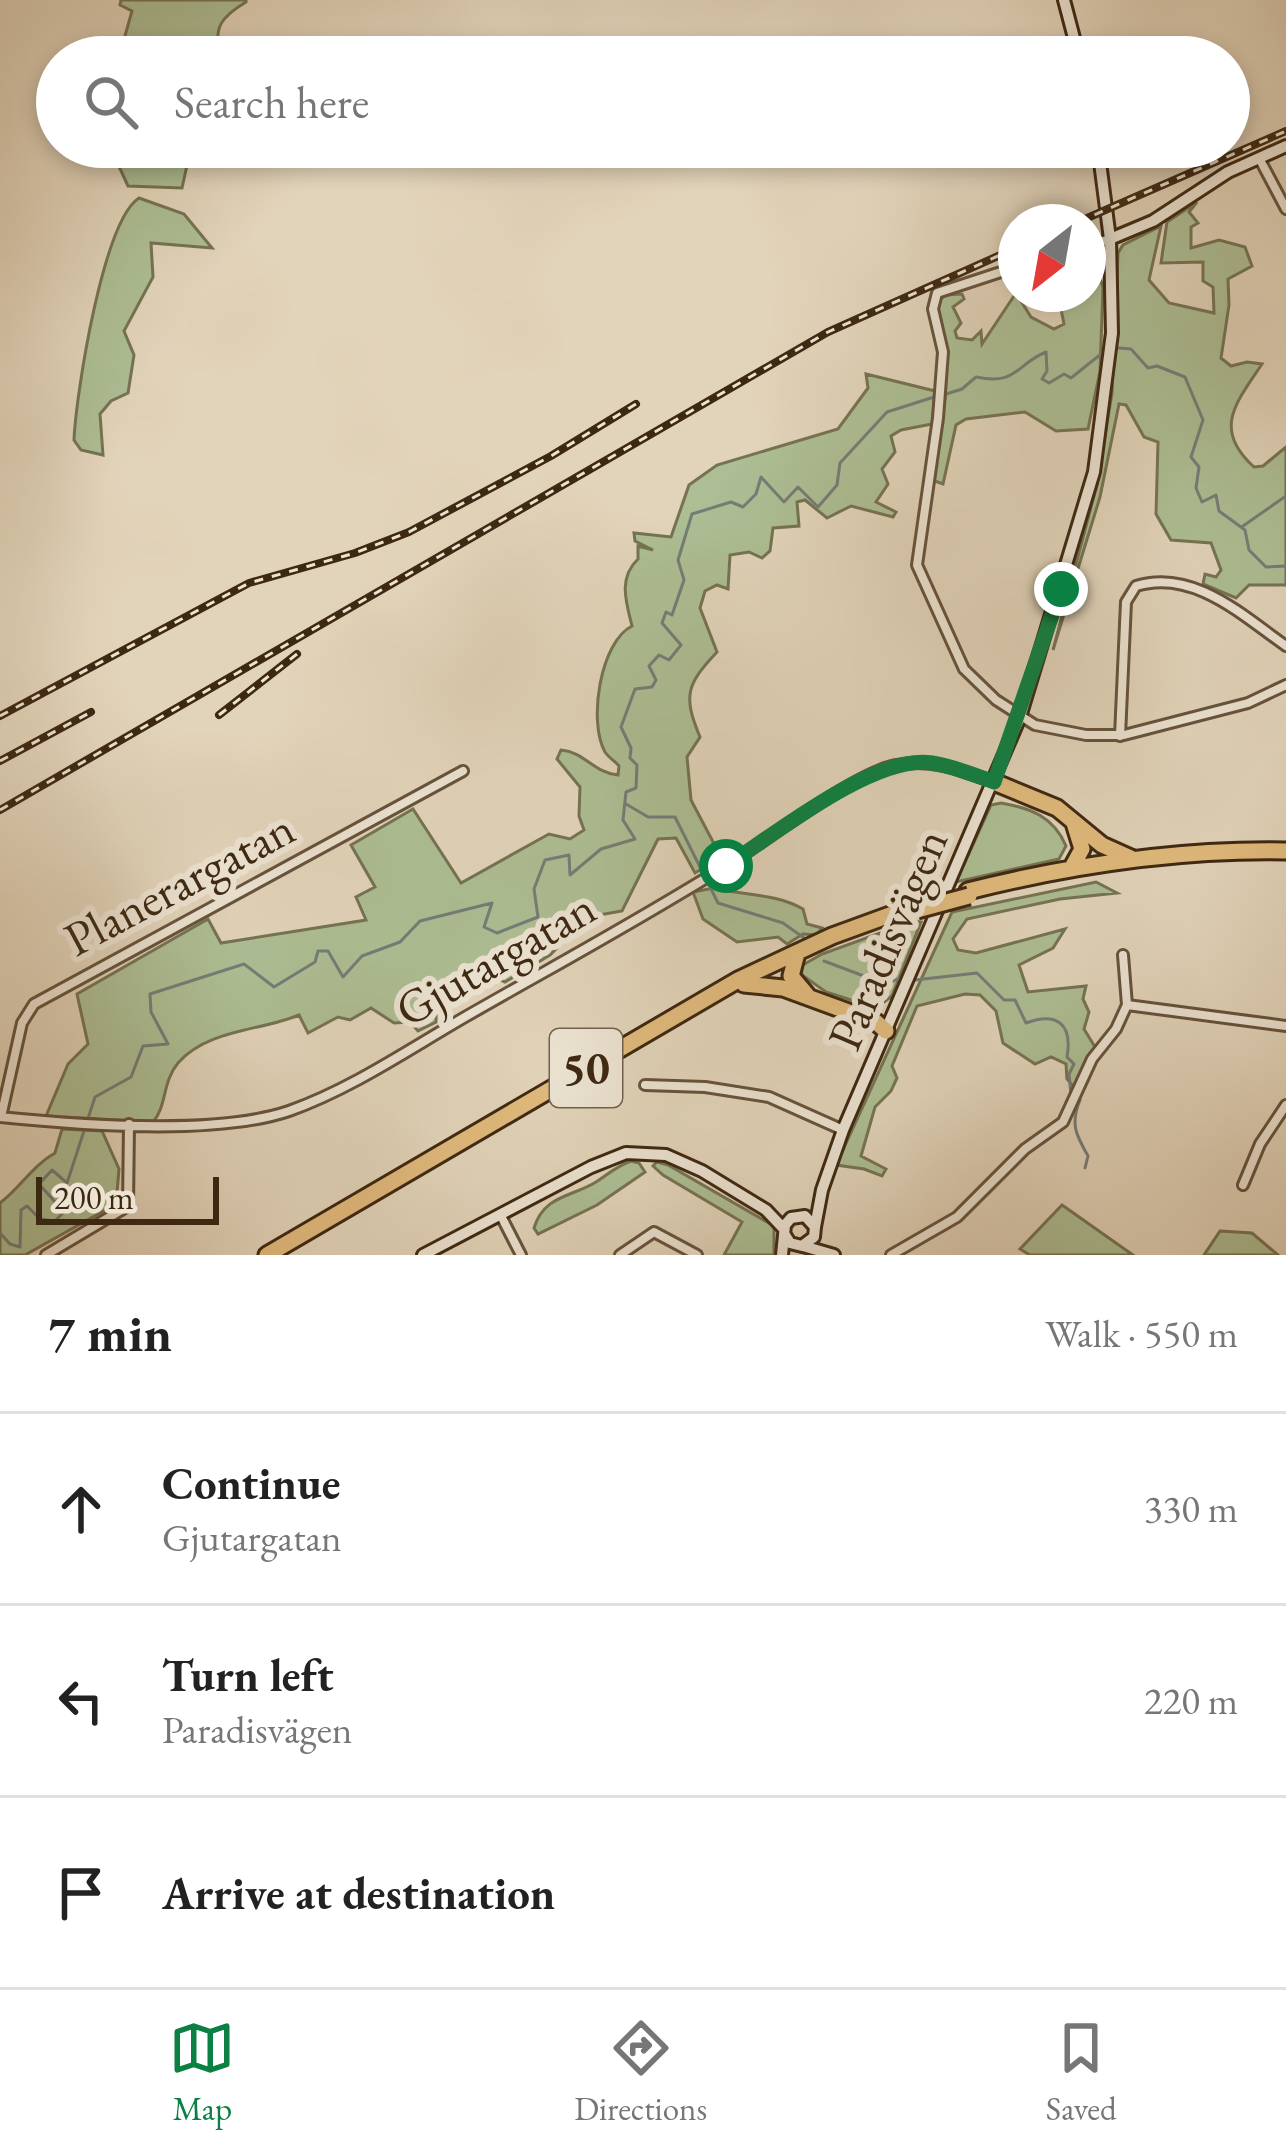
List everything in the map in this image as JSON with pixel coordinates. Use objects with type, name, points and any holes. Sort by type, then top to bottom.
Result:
[{"type":"highway","points":[[994,782],[1058,808],[1102,845],[1133,859]]},
{"type":"highway","points":[[1071,869],[1082,849],[1072,820]]},
{"type":"highway","name":"50","points":[[267,1255],[739,980],[832,936],[917,907],[1071,869],[1210,851],[1286,854]]},
{"type":"highway","name":"50","points":[[969,894],[1126,865],[1286,854]]},
{"type":"highway","name":"50","points":[[279,1255],[744,984],[917,907]]},
{"type":"highway","points":[[796,957],[791,976],[809,997]]},
{"type":"highway","points":[[744,984],[773,986],[809,997],[876,1022],[886,1031]]},
{"type":"street","points":[[1064,0],[1073,36]]},
{"type":"street","points":[[1250,162],[1286,146]]},
{"type":"street","points":[[1259,158],[1286,209]]},
{"type":"street","name":"Paradisvägen","points":[[798,1216],[814,1202],[826,1178],[994,782],[1061,589],[1102,434],[1112,333],[1110,239],[1101,168]]},
{"type":"street","points":[[1106,240],[1153,220],[1237,168]]},
{"type":"street","points":[[998,273],[937,293],[933,309],[943,352],[917,565],[964,669],[1019,717],[1059,732],[1120,736],[1248,703],[1286,686]]},
{"type":"street","points":[[1120,736],[1126,602],[1136,586],[1154,582],[1207,591],[1286,646]]},
{"type":"street","name":"Gjutargatan","points":[[0,1117],[129,1124],[241,1123],[323,1098],[726,866],[866,776],[892,765],[928,762],[994,782]]},
{"type":"street","name":"Planerargatan","points":[[0,1117],[22,1023],[34,1004],[464,772]]},
{"type":"street","points":[[890,1255],[957,1217],[1025,1149],[1063,1122],[1082,1078],[1127,1005],[1123,955]]},
{"type":"street","points":[[1127,1005],[1286,1026]]},
{"type":"street","points":[[646,1085],[705,1087],[769,1097],[844,1130]]},
{"type":"street","points":[[1244,1185],[1260,1144],[1286,1105]]},
{"type":"street","points":[[46,1255],[128,1206],[129,1124]]},
{"type":"street","points":[[423,1255],[626,1153],[666,1155],[757,1204],[809,1219],[833,1254]]},
{"type":"street","name":"Paradisvägen","points":[[815,1230],[826,1178]]},
{"type":"street","points":[[757,1204],[790,1243],[833,1254]]},
{"type":"street","points":[[501,1216],[521,1255]]},
{"type":"street","points":[[784,1255],[785,1232],[798,1216]]},
{"type":"street","points":[[784,1255],[801,1246],[815,1230]]},
{"type":"street","points":[[620,1255],[654,1232],[697,1255]]},
{"type":"green space","points":[[121,0],[246,0],[221,24],[218,36],[125,36],[132,11],[120,5]]},
{"type":"green space","points":[[120,168],[186,168],[182,188],[128,186]]},
{"type":"green space","points":[[139,198],[184,214],[212,248],[151,243],[153,277],[124,331],[134,355],[128,393],[111,401],[100,414],[103,455],[81,450],[74,440],[80,386],[103,273],[126,213]]},
{"type":"green space","points":[[1197,202],[1189,212],[1198,223],[1191,227],[1191,248],[1219,240],[1245,247],[1252,266],[1228,279],[1221,358],[1231,366],[1262,364],[1232,416],[1231,428],[1241,453],[1254,467],[1263,466],[1286,447],[1286,585],[1249,585],[1236,598],[1203,584],[1205,574],[1216,577],[1221,570],[1211,543],[1171,540],[1156,514],[1158,442],[1144,437],[1126,405],[1119,404],[1100,497],[1053,650],[1097,485],[1112,393],[1118,253],[1123,245],[1161,226],[1149,280],[1169,303],[1214,313],[1213,287],[1203,281],[1203,262],[1161,263],[1167,222]]},
{"type":"green space","points":[[962,294],[964,299],[953,307],[961,323],[955,331],[957,338],[972,340],[981,331],[982,344],[1003,312],[1028,312],[1054,329],[1064,324],[1062,312],[1102,312],[1100,371],[1088,429],[1056,431],[1025,412],[966,419],[956,425],[943,484],[932,480],[946,370],[937,303],[945,295]]},
{"type":"green space","points":[[866,374],[935,391],[932,424],[891,436],[895,452],[882,469],[888,484],[876,502],[896,512],[893,517],[851,506],[827,518],[805,500],[797,502],[799,526],[773,528],[770,551],[762,558],[749,552],[730,555],[728,589],[717,585],[705,591],[700,608],[717,652],[690,692],[700,737],[687,757],[691,800],[721,857],[695,873],[676,838],[658,839],[622,911],[588,917],[550,955],[505,982],[471,967],[436,1006],[436,1022],[418,1031],[410,1022],[394,1023],[371,1008],[350,1020],[338,1017],[308,1033],[299,1015],[219,1037],[190,1052],[173,1070],[153,1122],[46,1116],[68,1064],[88,1044],[77,994],[208,919],[221,943],[366,920],[356,897],[375,887],[351,845],[413,809],[461,883],[549,834],[570,839],[584,830],[579,816],[580,787],[557,759],[561,750],[569,752],[618,775],[619,766],[600,739],[598,703],[612,648],[632,626],[625,591],[628,574],[638,559],[638,546],[653,550],[635,541],[634,533],[671,537],[689,485],[717,465],[838,429],[868,388]]},
{"type":"green space","points":[[991,805],[1032,811],[1048,821],[1066,846],[1059,859],[956,882]]},
{"type":"green space","points":[[1096,882],[1117,893],[1060,899],[967,919],[953,939],[958,950],[976,953],[1065,929],[1053,948],[1019,965],[1028,992],[1086,986],[1083,999],[1089,1012],[1084,1029],[1095,1047],[1074,1087],[1067,1079],[1066,1064],[1051,1057],[1035,1064],[1003,1043],[996,1011],[980,995],[917,1006],[892,1066],[897,1078],[875,1107],[861,1156],[886,1169],[882,1176],[836,1165],[952,912]]},
{"type":"green space","points":[[714,888],[792,904],[803,909],[807,924],[822,928],[817,935],[803,934],[787,944],[778,937],[737,942],[703,919],[693,892]]},
{"type":"green space","points":[[921,922],[892,996],[876,1008],[826,992],[802,975],[801,966],[822,954]]},
{"type":"green space","points":[[62,1129],[102,1131],[119,1169],[116,1204],[25,1255],[0,1255],[0,1203],[55,1153]]},
{"type":"green space","points":[[631,1161],[645,1172],[597,1205],[538,1234],[534,1228],[552,1203]]},
{"type":"green space","points":[[657,1162],[774,1226],[774,1255],[724,1255],[742,1222],[663,1175],[653,1166]]},
{"type":"green space","points":[[1062,1205],[1133,1255],[1030,1255],[1020,1249]]},
{"type":"green space","points":[[1220,1231],[1252,1233],[1278,1255],[1204,1255]]},
{"type":"waterway","points":[[1119,348],[1131,349],[1148,368],[1157,366],[1185,377],[1203,420],[1191,457],[1199,467],[1196,488],[1202,502],[1216,495],[1219,511],[1245,530],[1249,550],[1266,567],[1286,566]]},
{"type":"waterway","points":[[943,395],[962,389],[976,377],[1008,376],[1046,352],[1047,371],[1042,379],[1049,383],[1064,374],[1071,378],[1106,350]]},
{"type":"waterway","points":[[0,1233],[20,1247],[21,1210],[27,1206],[40,1219],[55,1221],[64,1212],[39,1184],[52,1170],[67,1183],[95,1097],[131,1077],[143,1046],[168,1044],[151,1012],[150,994],[244,964],[274,987],[315,962],[318,951],[328,951],[343,977],[362,956],[400,942],[420,921],[492,903],[484,927],[497,933],[538,917],[534,889],[545,860],[569,855],[570,875],[601,849],[635,839],[623,820],[626,792],[636,788],[637,765],[630,758],[631,748],[621,727],[635,689],[652,687],[656,680],[649,666],[659,655],[669,660],[681,645],[662,623],[666,612],[672,615],[684,580],[678,560],[692,514],[731,502],[743,507],[756,494],[761,477],[784,502],[798,487],[818,507],[837,485],[840,463],[887,412],[934,397]]},
{"type":"waterway","points":[[1243,526],[1286,496]]},
{"type":"waterway","points":[[626,804],[648,817],[675,817],[718,903],[783,923],[804,938]]},
{"type":"waterway","points":[[824,961],[885,984],[903,977]]},
{"type":"waterway","points":[[915,980],[977,973],[1004,1000],[1015,1000],[1026,1023],[1045,1019],[1060,1023],[1067,1035],[1067,1057],[1074,1064],[1069,1074],[1071,1095]]},
{"type":"waterway","points":[[1080,1100],[1075,1123],[1088,1156],[1085,1168]]},
{"type":"railway","points":[[1250,147],[1286,131]]},
{"type":"railway","points":[[1106,210],[1201,168]]},
{"type":"railway","points":[[0,810],[828,332],[998,256]]},
{"type":"railway","points":[[0,716],[249,583],[355,553],[409,532],[636,404]]},
{"type":"railway","points":[[219,715],[297,654]]},
{"type":"railway","points":[[0,761],[91,712]]},
{"type":"route","points":[[726,866],[866,776],[892,765],[928,762],[994,782],[1061,589]]}]
